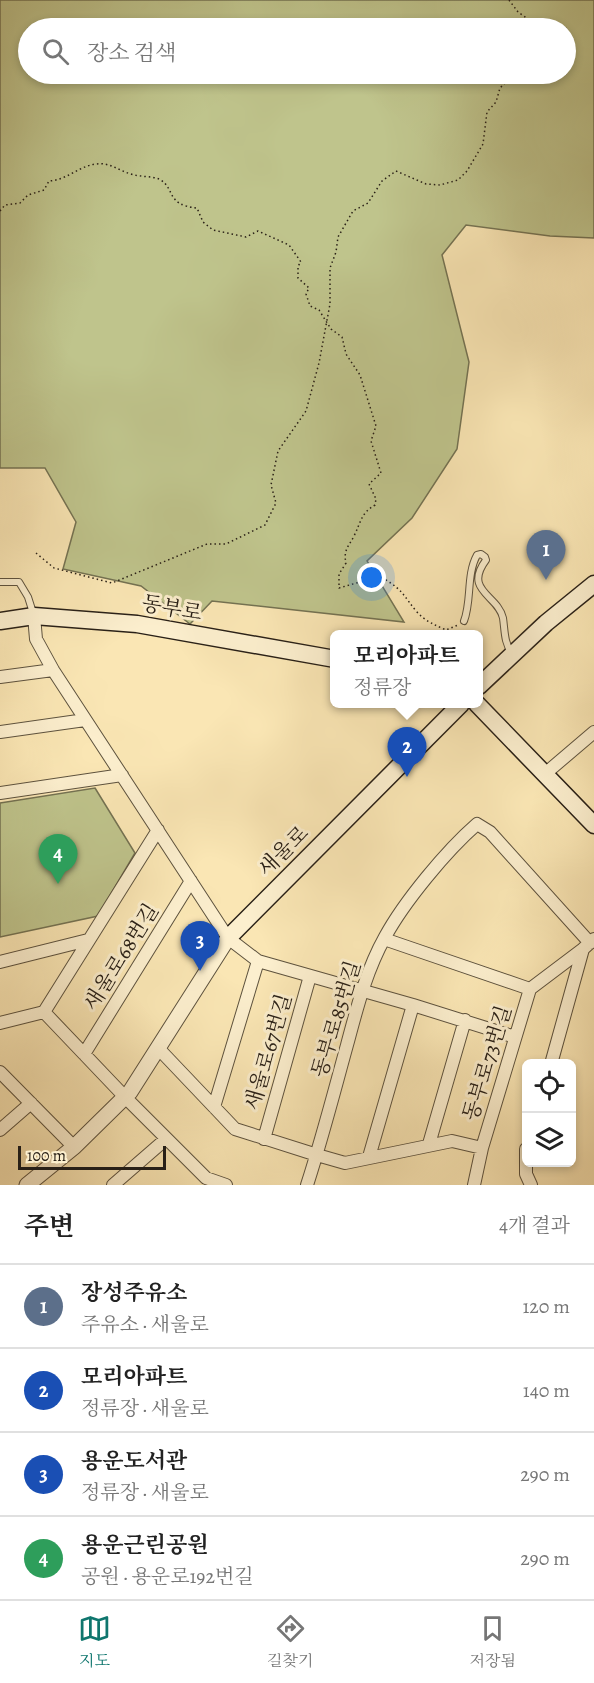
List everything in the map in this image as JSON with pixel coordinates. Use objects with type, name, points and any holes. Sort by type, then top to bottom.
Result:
[{"type":"main road","points":[[483,682],[546,623],[594,584]]},
{"type":"main road","name":"동부로","points":[[0,621],[34,616],[136,624],[330,659]]},
{"type":"main road","name":"새울로","points":[[228,939],[457,708]]},
{"type":"main road","points":[[481,708],[594,825]]},
{"type":"street","points":[[34,616],[36,639],[53,670],[228,939]]},
{"type":"street","points":[[0,677],[53,670]]},
{"type":"street","points":[[0,732],[85,720]]},
{"type":"street","points":[[546,773],[594,732]]},
{"type":"street","points":[[0,793],[122,775]]},
{"type":"street","name":"동부로85번길","points":[[307,1185],[362,990],[384,939],[396,919],[429,876],[477,824],[490,832],[589,944]]},
{"type":"street","points":[[0,1023],[44,1012],[158,830]]},
{"type":"street","name":"새울로68번길","points":[[84,1054],[191,881]]},
{"type":"street","name":"새울로67번길","points":[[228,939],[258,962],[465,1020],[515,1037]]},
{"type":"street","name":"새울로","points":[[27,1185],[74,1147],[125,1097],[228,939]]},
{"type":"street","name":"동부로73번길","points":[[384,939],[530,989]]},
{"type":"street","points":[[0,962],[88,940]]},
{"type":"street","points":[[554,1059],[589,944]]},
{"type":"street","name":"동부로73번길","points":[[474,1185],[482,1148],[530,989],[589,944]]},
{"type":"street","name":"새울로67번길","points":[[214,1107],[258,962]]},
{"type":"street","name":"새울로67번길","points":[[264,1138],[310,976]]},
{"type":"street","points":[[369,1157],[413,1005]]},
{"type":"street","points":[[44,1012],[166,1138],[201,1181],[226,1185]]},
{"type":"street","points":[[429,1144],[465,1020]]},
{"type":"street","points":[[158,1048],[235,1130],[316,1155]]},
{"type":"street","points":[[0,1072],[74,1147]]},
{"type":"street","points":[[0,1130],[31,1103]]},
{"type":"street","points":[[113,1185],[166,1138]]},
{"type":"street","name":"동부로73번길","points":[[316,1155],[345,1163],[452,1141],[482,1148]]},
{"type":"street","points":[[526,1167],[526,1174],[531,1185]]},
{"type":"lane","points":[[464,621],[468,611],[472,565],[477,555],[481,554],[486,560],[481,566],[479,585],[483,593],[497,605],[503,617],[506,645],[512,655]]},
{"type":"lane","points":[[0,582],[19,582],[28,597],[34,616]]},
{"type":"path","points":[[509,0],[518,12],[527,18]]},
{"type":"path","points":[[36,553],[54,568],[112,583],[207,544],[226,544],[265,525],[276,503],[271,485],[278,451],[306,411],[319,363],[330,304],[330,267],[336,252],[338,237],[353,211],[368,203],[382,181],[396,171],[426,184],[458,180],[467,171],[483,144],[487,112],[496,102],[500,88],[504,84]]},
{"type":"path","points":[[0,211],[5,205],[20,203],[28,195],[44,190],[49,181],[59,181],[97,163],[113,165],[131,174],[159,179],[167,186],[177,203],[197,208],[204,222],[213,230],[246,237],[258,231],[289,245],[301,262],[298,266],[298,278],[309,288],[306,294],[310,306],[319,310],[331,329],[342,337],[346,354],[360,375],[376,426],[371,441],[381,473],[369,484],[376,499],[375,505],[365,511],[357,525],[354,537],[347,545],[344,556],[346,563],[339,574],[339,588],[360,582],[374,586],[386,580],[399,588],[417,612],[428,622],[446,630],[464,621]]},
{"type":"green space","points":[[0,0],[594,0],[594,238],[550,236],[466,225],[442,255],[469,362],[457,449],[412,518],[367,561],[404,622],[212,601],[190,624],[141,586],[63,569],[76,522],[45,468],[0,468]]},
{"type":"green space","points":[[95,788],[135,853],[98,916],[0,937],[0,803]]},
{"type":"place","name":"장성주유소","points":[[546,580]]},
{"type":"place","name":"모리아파트","points":[[407,777]]},
{"type":"place","name":"용운근린공원","points":[[58,884]]},
{"type":"place","name":"용운도서관","points":[[200,971]]}]
